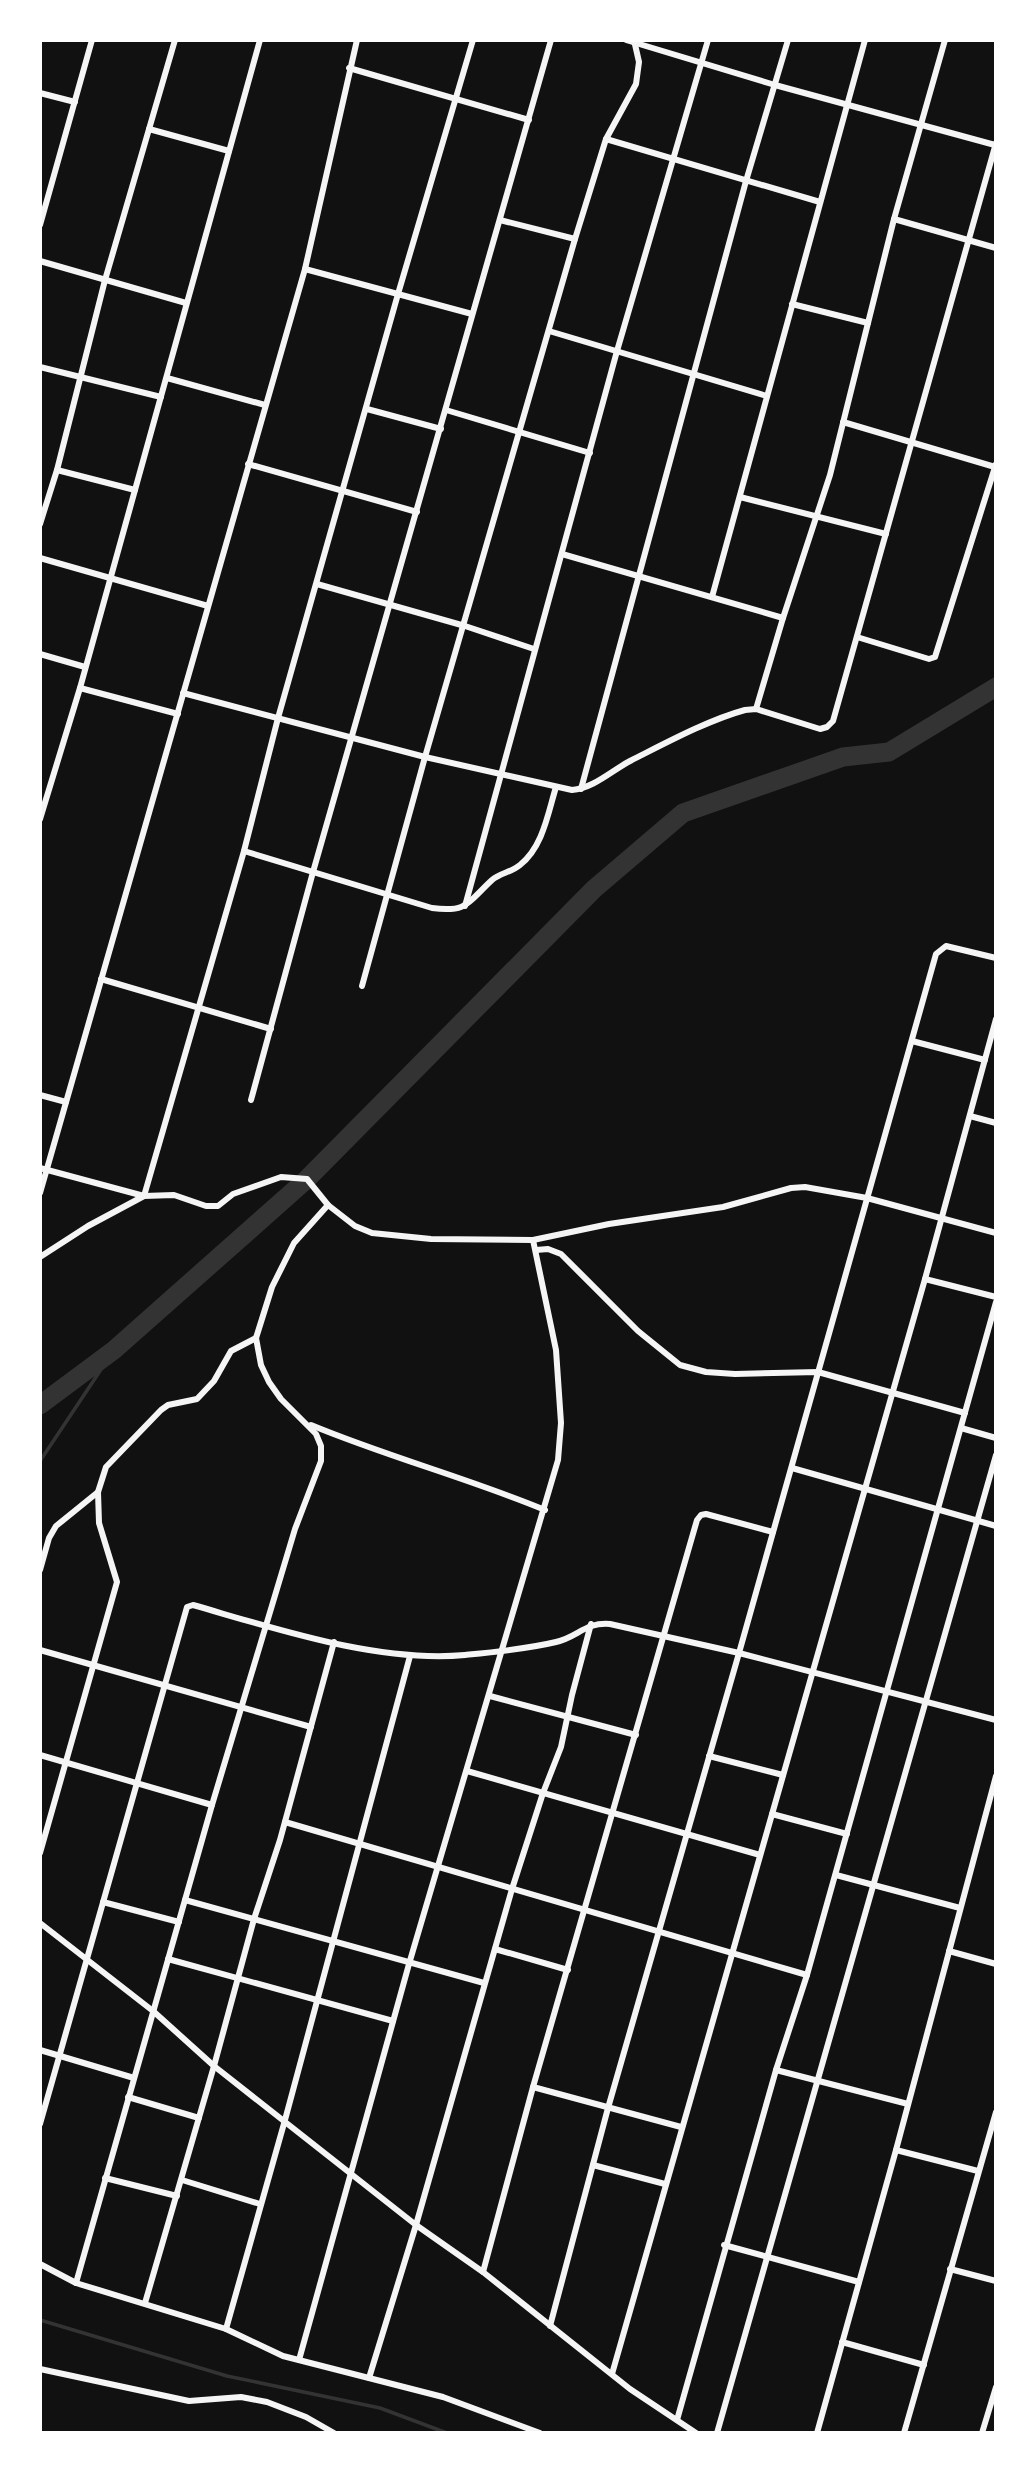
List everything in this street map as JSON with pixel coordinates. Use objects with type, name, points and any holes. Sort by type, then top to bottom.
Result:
[{"type":"street","points":[[40,225],[92,40]]},
{"type":"street","points":[[40,524],[57,470],[105,280],[175,40]]},
{"type":"street","points":[[40,819],[80,688],[260,40]]},
{"type":"street","points":[[40,1193],[44,1169],[102,979],[304,269],[356,40]]},
{"type":"street","points":[[40,1257],[88,1226],[144,1196],[472,40]]},
{"type":"street","points":[[251,1100],[313,872],[551,40]]},
{"type":"street","points":[[465,906],[617,351],[708,40]]},
{"type":"street","points":[[581,789],[746,181],[788,40]]},
{"type":"street","points":[[712,597],[865,40]]},
{"type":"street","points":[[756,709],[830,475],[894,219],[945,40]]},
{"type":"street","points":[[183,693],[499,775],[556,787],[581,789],[666,744],[735,713],[756,709],[820,729],[828,727],[833,721],[995,144],[775,85],[631,41]]},
{"type":"street","points":[[362,986],[425,757],[575,239],[606,139],[636,84],[639,62],[631,41]]},
{"type":"street","points":[[349,68],[528,120]]},
{"type":"street","points":[[40,93],[75,102]]},
{"type":"street","points":[[149,129],[229,151]]},
{"type":"street","points":[[606,139],[820,202]]},
{"type":"street","points":[[500,219],[575,239]]},
{"type":"street","points":[[894,219],[996,248]]},
{"type":"street","points":[[40,261],[186,303]]},
{"type":"street","points":[[304,269],[472,314]]},
{"type":"street","points":[[792,304],[868,323]]},
{"type":"street","points":[[549,331],[767,396]]},
{"type":"street","points":[[40,368],[161,397]]},
{"type":"street","points":[[167,378],[265,405]]},
{"type":"street","points":[[367,408],[441,429]]},
{"type":"street","points":[[446,410],[521,430],[590,453]]},
{"type":"street","points":[[843,422],[995,466],[935,657],[929,659],[857,637]]},
{"type":"street","points":[[248,464],[417,512]]},
{"type":"street","points":[[57,470],[135,490]]},
{"type":"street","points":[[40,493],[49,496]]},
{"type":"street","points":[[740,497],[886,534]]},
{"type":"street","points":[[562,554],[783,618]]},
{"type":"street","points":[[40,558],[208,606]]},
{"type":"street","points":[[317,584],[465,626],[534,649]]},
{"type":"street","points":[[40,654],[85,667]]},
{"type":"street","points":[[80,688],[178,714]]},
{"type":"street","points":[[244,851],[449,911],[465,906],[498,875],[518,867],[528,858],[538,843],[556,787]]},
{"type":"street","points":[[550,2326],[608,2108],[936,954],[946,946],[996,958]]},
{"type":"street","points":[[102,979],[271,1029]]},
{"type":"street","points":[[611,2374],[925,1279],[996,1019]]},
{"type":"street","points":[[912,1041],[985,1060]]},
{"type":"street","points":[[40,1095],[66,1102]]},
{"type":"street","points":[[970,1116],[996,1124]]},
{"type":"street","points":[[44,1169],[144,1196],[174,1195],[206,1206],[218,1206],[233,1194],[281,1177],[307,1180],[342,1219],[372,1233],[431,1239],[533,1240],[610,1224],[723,1207],[791,1188],[805,1187],[867,1198],[996,1233]]},
{"type":"street","points":[[76,2283],[212,1805],[295,1529],[321,1461],[321,1446],[309,1424],[281,1399],[269,1382],[261,1365],[256,1338],[272,1287],[294,1243],[328,1205]]},
{"type":"street","points":[[299,2360],[409,1964],[558,1460],[560,1389],[556,1350],[533,1240]]},
{"type":"street","points":[[536,1250],[553,1250],[561,1254],[638,1331],[680,1365],[706,1372],[735,1374],[818,1371],[965,1413]]},
{"type":"street","points":[[677,2420],[724,2245],[775,2070],[807,1975],[994,1315],[996,1300],[925,1279]]},
{"type":"street","points":[[40,1853],[117,1582],[99,1523],[98,1492],[106,1467],[150,1419],[168,1405],[197,1399],[214,1381],[232,1352],[256,1338]]},
{"type":"street","points":[[309,1424],[391,1456],[482,1484],[545,1510]]},
{"type":"street","points":[[961,1428],[996,1438]]},
{"type":"street","points":[[717,2433],[996,1455]]},
{"type":"street","points":[[792,1468],[996,1526]]},
{"type":"street","points":[[40,1570],[49,1538],[56,1526],[98,1492]]},
{"type":"street","points":[[483,2272],[533,2087],[697,1520],[701,1515],[773,1532]]},
{"type":"street","points":[[40,2124],[187,1607],[192,1605],[334,1642],[410,1656],[465,1655],[559,1642],[592,1624],[610,1624],[812,1671],[996,1720]]},
{"type":"street","points":[[369,2378],[416,2225],[512,1889],[543,1793],[561,1748],[592,1624]]},
{"type":"street","points":[[145,2302],[182,2180],[254,1919],[285,1822],[334,1642]]},
{"type":"street","points":[[40,1650],[311,1727]]},
{"type":"street","points":[[226,2329],[410,1656]]},
{"type":"street","points":[[490,1696],[636,1735]]},
{"type":"street","points":[[40,1755],[212,1805]]},
{"type":"street","points":[[709,1756],[783,1775]]},
{"type":"street","points":[[467,1771],[760,1855]]},
{"type":"street","points":[[817,2433],[996,1776]]},
{"type":"street","points":[[772,1814],[847,1834]]},
{"type":"street","points":[[285,1822],[807,1975]]},
{"type":"street","points":[[835,1875],[960,1908]]},
{"type":"street","points":[[185,1900],[484,1983]]},
{"type":"street","points":[[103,1902],[178,1923]]},
{"type":"street","points":[[40,1923],[153,2011],[214,2066],[416,2225],[483,2272],[611,2374],[696,2433]]},
{"type":"street","points":[[495,1949],[568,1970]]},
{"type":"street","points":[[949,1951],[996,1964]]},
{"type":"street","points":[[168,1959],[393,2021]]},
{"type":"street","points":[[40,2050],[134,2078]]},
{"type":"street","points":[[775,2070],[908,2104]]},
{"type":"street","points":[[533,2087],[681,2127]]},
{"type":"street","points":[[128,2097],[199,2118]]},
{"type":"street","points":[[904,2433],[996,2112]]},
{"type":"street","points":[[896,2150],[978,2171]]},
{"type":"street","points":[[593,2165],[665,2184]]},
{"type":"street","points":[[105,2178],[177,2196]]},
{"type":"street","points":[[182,2180],[260,2204]]},
{"type":"street","points":[[724,2245],[859,2282]]},
{"type":"street","points":[[40,2264],[76,2283],[226,2329],[268,2350],[443,2397],[540,2433]]},
{"type":"street","points":[[950,2269],[996,2281]]},
{"type":"street","points":[[842,2342],[923,2365]]},
{"type":"street","points":[[40,2369],[189,2401],[241,2397],[268,2402],[306,2417],[334,2433]]},
{"type":"street","points":[[982,2433],[996,2387]]},
{"type":"waterway","points":[[40,1405],[114,1350],[307,1179],[594,889],[683,813],[843,757],[889,752],[996,687]]},
{"type":"waterway","points":[[40,1461],[114,1350]]},
{"type":"waterway","points":[[40,2320],[227,2376],[380,2408],[447,2433]]}]
